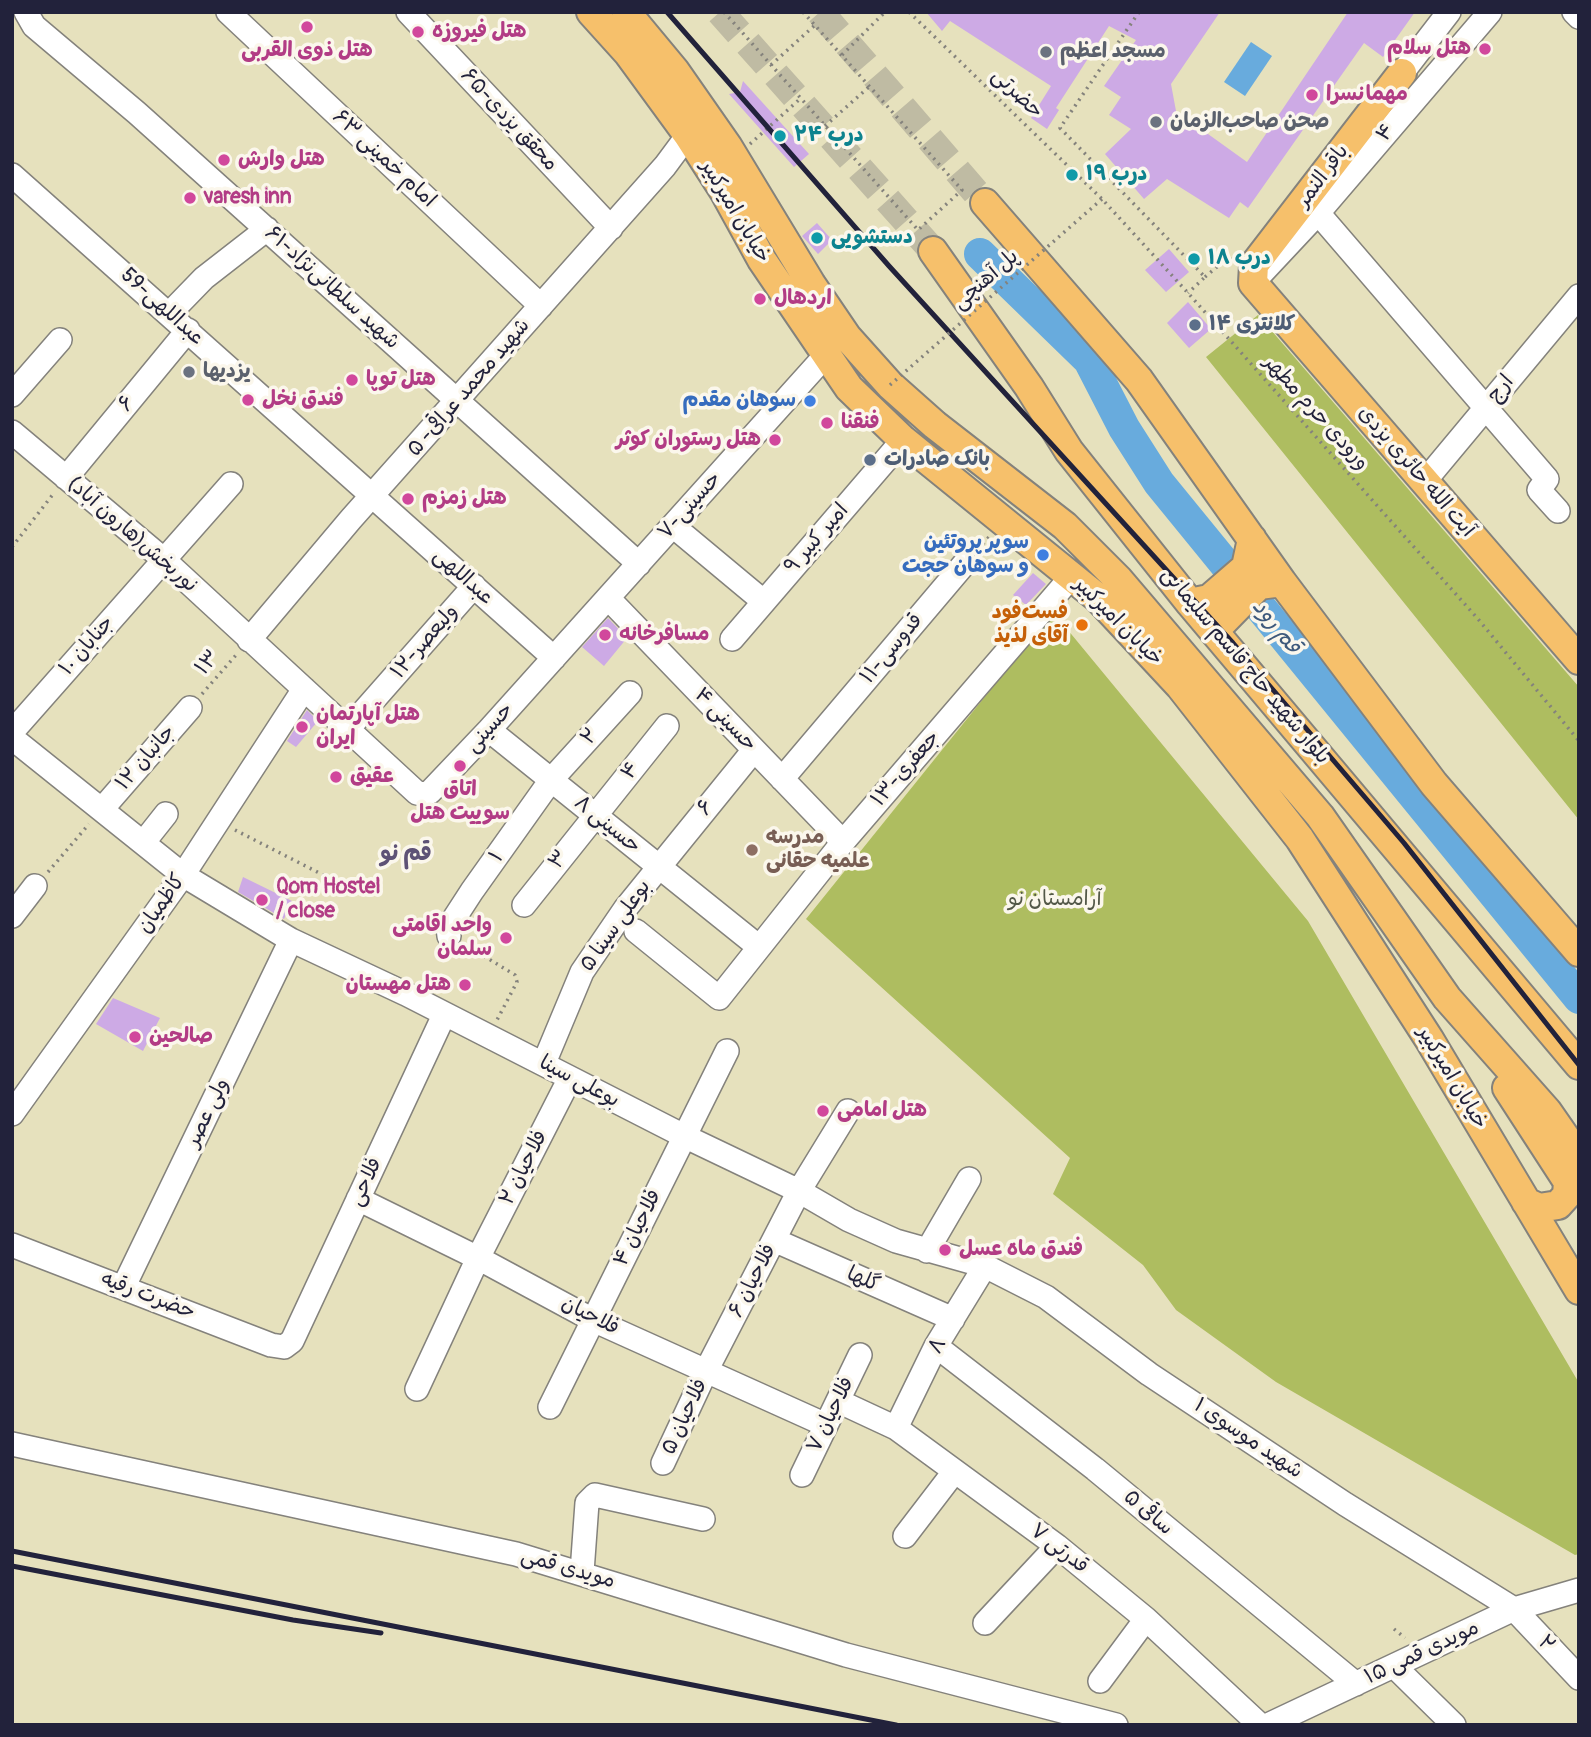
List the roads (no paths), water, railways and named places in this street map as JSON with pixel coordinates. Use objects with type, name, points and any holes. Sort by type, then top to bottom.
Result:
[{"type":"main road","name":"خیابان امیرکبیر","points":[[591,12],[628,53],[688,135],[724,191],[762,260],[826,355],[866,407],[1098,598],[1180,686],[1300,839],[1360,928],[1579,1290]]},
{"type":"main road","name":"خیابان امیرکبیر","points":[[626,12],[675,71],[735,158],[810,284],[847,337],[890,385],[935,425],[1065,526],[1119,580],[1320,816],[1447,998],[1547,1111],[1577,1153]]},
{"type":"main road","name":"باقر النمر","points":[[1253,283],[1254,265],[1402,73]]},
{"type":"main road","points":[[985,203],[1139,380],[1252,539],[1262,578],[1579,952]]},
{"type":"main road","name":"بلوار شهید حاج قاسم سلیمانی","points":[[933,251],[1029,387],[1069,451],[1209,613],[1579,1065]]},
{"type":"main road","name":"آیت الله‌ حائری‌ یزدی","points":[[1253,283],[1579,660]]},
{"type":"main road","points":[[1252,539],[1262,578]]},
{"type":"main road","points":[[1209,613],[1262,578]]},
{"type":"main road","points":[[1447,998],[1568,1182],[1567,1195],[1558,1205],[1539,1208],[1526,1202]]},
{"type":"street","name":"شهید سلطانی‌نژاد-۶۱","points":[[26,12],[34,26],[267,229],[639,564]]},
{"type":"street","name":"امام خمینی ۶۳","points":[[228,12],[541,306]]},
{"type":"street","name":"محقق یزدی-۶۵","points":[[408,12],[611,228]]},
{"type":"street","points":[[1402,73],[1449,12]]},
{"type":"street","name":"۴","points":[[1253,283],[1318,214],[1489,12]]},
{"type":"street","points":[[1574,12],[1579,17]]},
{"type":"street","name":"شهید محمد عراقی- ۵","points":[[249,640],[611,228],[688,135]]},
{"type":"street","name":"عبداللهی-59","points":[[12,175],[373,496]]},
{"type":"street","points":[[1318,214],[1547,480],[1539,490],[1558,511]]},
{"type":"street","points":[[170,313],[204,278],[267,229]]},
{"type":"street","name":"ارج","points":[[1424,482],[1484,410],[1576,309]]},
{"type":"street","name":"۶","points":[[66,478],[188,330]]},
{"type":"street","points":[[12,395],[60,340]]},
{"type":"street","name":"حسینی-۷","points":[[554,658],[826,355]]},
{"type":"street","name":"نوربخش(هارون آباد)","points":[[12,432],[163,559],[417,793],[424,794]]},
{"type":"street","name":"امیر کبیر ۹","points":[[732,639],[903,440]]},
{"type":"street","name":"جنابان ۱۰","points":[[12,732],[231,484]]},
{"type":"street","name":"عبداللهی","points":[[373,496],[554,658]]},
{"type":"street","points":[[673,526],[763,601]]},
{"type":"street","name":"قدوسی-۱۱","points":[[782,779],[965,564]]},
{"type":"street","name":"جعفری-۱۳","points":[[636,931],[719,998],[843,842],[1072,576]]},
{"type":"street","name":"ولیعصر-۱۲","points":[[348,729],[474,586]]},
{"type":"street","name":"حسینی ۴","points":[[608,598],[843,842]]},
{"type":"street","name":"حسینی","points":[[424,794],[430,792],[554,658]]},
{"type":"street","name":"کاظمیان","points":[[12,1114],[183,874],[304,689]]},
{"type":"street","name":"۲","points":[[551,780],[630,693]]},
{"type":"street","name":"جانبان ۱۲","points":[[103,808],[190,708]]},
{"type":"street","name":"۴","points":[[595,816],[667,726]]},
{"type":"street","name":"حسینی ۸","points":[[489,730],[759,947]]},
{"type":"street","name":"بوعلی سینا","points":[[12,738],[183,874],[292,940],[799,1191],[849,1220],[896,1241],[985,1266]]},
{"type":"street","name":"۶","points":[[659,867],[754,750]]},
{"type":"street","name":"۱","points":[[449,936],[448,928],[472,891],[551,780]]},
{"type":"street","points":[[143,843],[166,814]]},
{"type":"street","name":"۳","points":[[523,905],[595,816]]},
{"type":"street","name":"بوعلی سینا ۵","points":[[544,1063],[582,972],[659,867]]},
{"type":"street","points":[[12,916],[35,886]]},
{"type":"street","name":"ولی عصر","points":[[124,1286],[292,940]]},
{"type":"street","name":"فلاحی","points":[[284,1347],[292,1341],[444,1015]]},
{"type":"street","name":"فلاحیان ۴","points":[[550,1407],[727,1051]]},
{"type":"street","name":"فلاحیان ۲","points":[[478,1258],[570,1078]]},
{"type":"street","name":"فلاحیان ۶","points":[[706,1371],[799,1191],[848,1111]]},
{"type":"street","points":[[927,1251],[969,1179]]},
{"type":"street","name":"فلاحیان","points":[[358,1199],[478,1258],[593,1320],[826,1425]]},
{"type":"street","name":"گلها","points":[[774,1240],[953,1319]]},
{"type":"street","name":"حضرت رقیه","points":[[12,1245],[271,1345],[284,1347]]},
{"type":"street","points":[[417,1389],[478,1258]]},
{"type":"street","name":"۸","points":[[896,1428],[936,1346],[985,1266]]},
{"type":"street","name":"شهید موسوی ۱","points":[[985,1266],[1046,1297],[1161,1382],[1345,1504],[1514,1609]]},
{"type":"street","name":"ساقی ۵","points":[[936,1346],[1095,1469],[1356,1684]]},
{"type":"street","name":"فلاحیان ۷","points":[[802,1475],[860,1356]]},
{"type":"street","name":"فلاحیان ۵","points":[[663,1463],[706,1371]]},
{"type":"street","name":"قدرتی ۷","points":[[838,1401],[896,1428],[1057,1546],[1146,1619],[1260,1725]]},
{"type":"street","name":"مویدی قمی","points":[[12,1444],[516,1554],[582,1572],[846,1655],[1116,1725]]},
{"type":"street","points":[[905,1536],[954,1472]]},
{"type":"street","points":[[582,1572],[587,1503],[595,1495],[703,1519]]},
{"type":"street","points":[[985,1623],[1057,1546]]},
{"type":"street","name":"مویدی قمی ۱۵","points":[[1268,1725],[1514,1609],[1579,1590]]},
{"type":"street","name":"۲","points":[[1514,1609],[1579,1678]]},
{"type":"street","points":[[1100,1681],[1146,1619]]},
{"type":"street","points":[[1395,1667],[1454,1725]]},
{"type":"water","points":[[1251,42],[1272,56],[1245,96],[1224,82]]},
{"type":"waterway","name":"قم رود","points":[[980,254],[1089,360],[1124,428],[1159,483],[1579,998]]},
{"type":"tunnel","points":[[720,12],[933,251]]},
{"type":"tunnel","points":[[820,12],[985,203]]},
{"type":"railway","points":[[667,12],[889,266],[1233,643],[1404,843],[1579,1065]]},
{"type":"railway","points":[[12,1551],[896,1725]]},
{"type":"railway","points":[[12,1566],[293,1620],[381,1633]]},
{"type":"place","name":"هتل ذوی القربی","points":[[307,27]]},
{"type":"place","name":"هتل فیروزه","points":[[418,32]]},
{"type":"place","name":"هتل سلام","points":[[1485,49]]},
{"type":"place","name":"مسجد اعظم","points":[[1046,52]]},
{"type":"place","name":"مهمانسرا","points":[[1312,95]]},
{"type":"place","name":"صحن صاحب‌الزمان","points":[[1156,122]]},
{"type":"place","name":"درب ۲۴","points":[[780,136]]},
{"type":"place","name":"هتل وارش","points":[[224,160]]},
{"type":"place","name":"درب ۱۹","points":[[1072,175]]},
{"type":"place","name":"varesh inn","points":[[190,198]]},
{"type":"place","name":"دستشویی","points":[[817,238]]},
{"type":"place","name":"درب ۱۸","points":[[1194,259]]},
{"type":"place","name":"اردهال","points":[[760,299]]},
{"type":"place","name":"کلانتری ۱۴","points":[[1195,325]]},
{"type":"place","name":"یزدیها","points":[[189,372]]},
{"type":"place","name":"هتل توپا","points":[[352,380]]},
{"type":"place","name":"فندق نخل","points":[[248,400]]},
{"type":"place","name":"سوهان مقدم","points":[[810,401]]},
{"type":"place","name":"فنقنا","points":[[827,423]]},
{"type":"place","name":"هتل رستوران کوثر","points":[[775,440]]},
{"type":"place","name":"بانک صادرات","points":[[870,460]]},
{"type":"place","name":"هتل زمزم","points":[[408,499]]},
{"type":"place","name":"سوپر پروتئین و سوهان حجت","points":[[1043,555]]},
{"type":"place","name":"فست‌فود آقای لذیذ","points":[[1082,625]]},
{"type":"place","name":"مسافرخانه","points":[[605,635]]},
{"type":"place","name":"هتل آپارتمان ایران","points":[[302,727]]},
{"type":"place","name":"اتاق سوییت هتل","points":[[460,766]]},
{"type":"place","name":"عقیق","points":[[336,777]]},
{"type":"place","name":"مدرسه علمیه حقانی","points":[[752,850]]},
{"type":"place","name":"Qom Hostel / close","points":[[262,900]]},
{"type":"place","name":"واحد اقامتی سلمان","points":[[506,938]]},
{"type":"place","name":"هتل مهستان","points":[[465,985]]},
{"type":"place","name":"صالحین","points":[[135,1037]]},
{"type":"place","name":"هتل امامی","points":[[823,1111]]},
{"type":"place","name":"فندق ماه عسل","points":[[945,1250]]},
{"type":"district","name":"قم نو","points":[[406,854]]},
{"type":"park label","name":"آرامستان نو","points":[[1055,900]]}]
